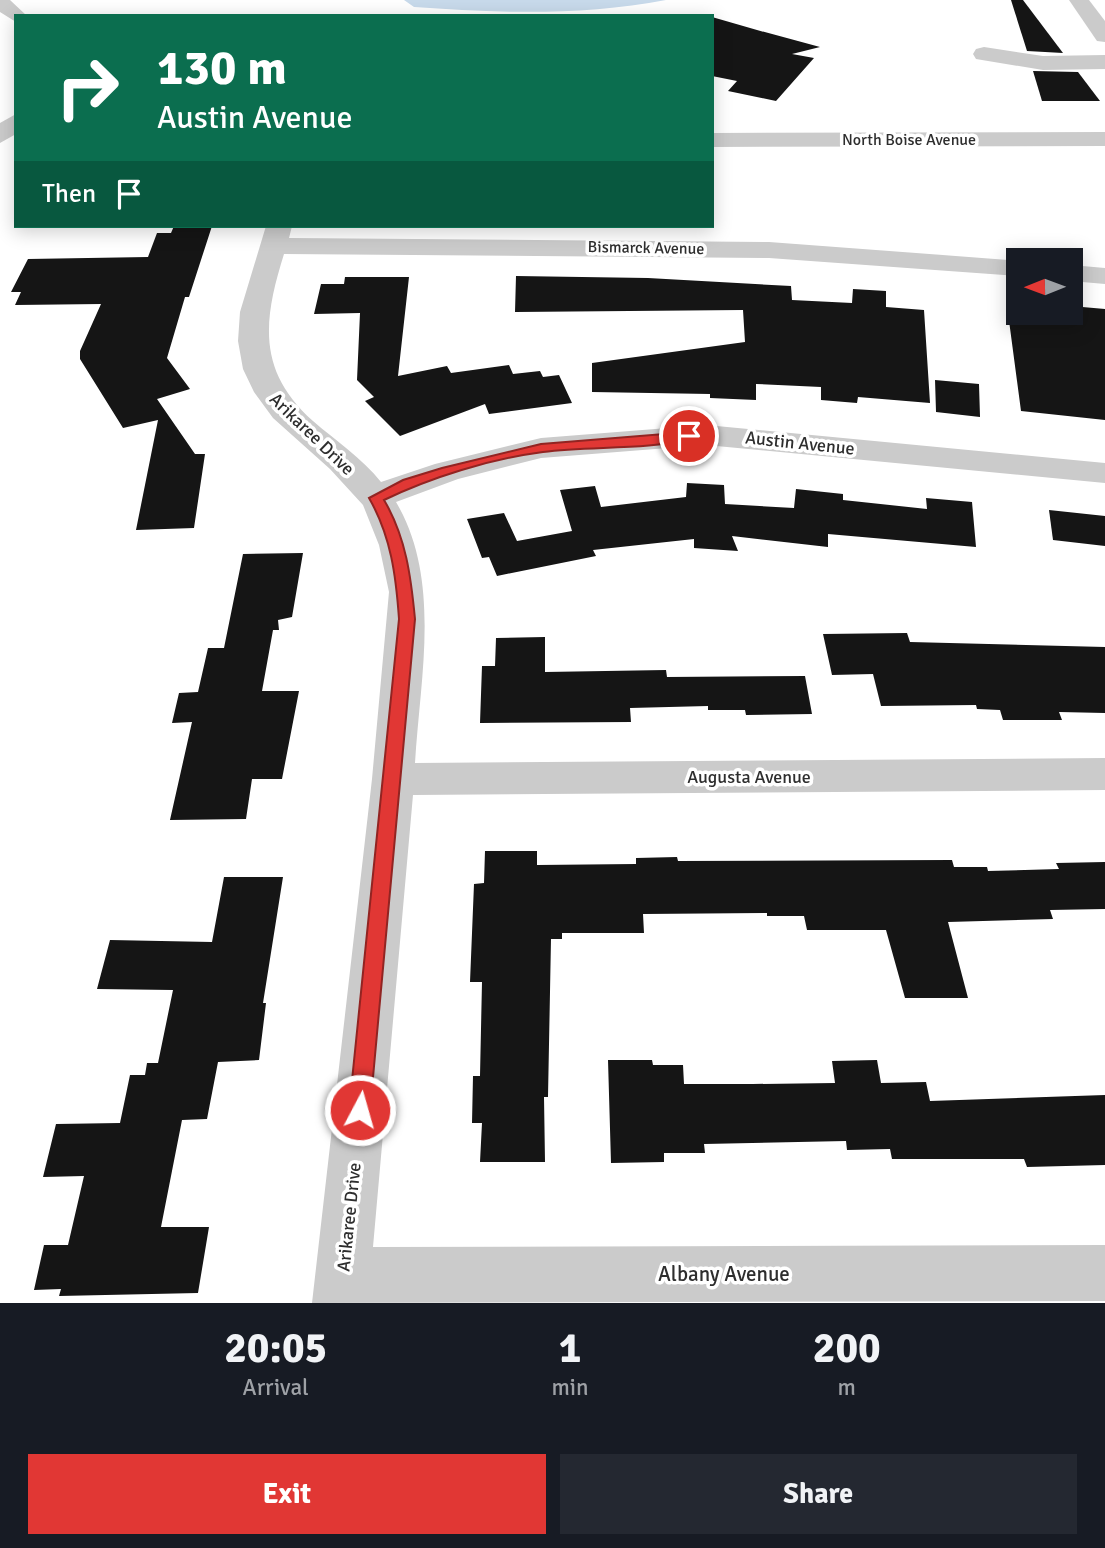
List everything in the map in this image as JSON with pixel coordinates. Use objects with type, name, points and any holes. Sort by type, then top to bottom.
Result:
[{"type":"street","points":[[1079,0],[1105,36]]},
{"type":"street","points":[[0,2],[15,14]]},
{"type":"street","points":[[984,54],[1043,63],[1105,62]]},
{"type":"street","points":[[0,135],[14,123]]},
{"type":"street","name":"North Boise Avenue","points":[[714,140],[1105,139]]},
{"type":"street","name":"Bismarck Avenue","points":[[276,236],[769,250],[1006,267]]},
{"type":"street","name":"Arikaree Drive","points":[[276,236],[253,322],[260,376],[277,407],[332,452],[376,498],[387,516],[407,592],[394,779],[342,1289]]},
{"type":"street","points":[[1083,274],[1105,276]]},
{"type":"street","name":"Austin Avenue","points":[[376,498],[408,483],[447,471],[541,449],[694,436],[750,437],[1105,473]]},
{"type":"street","name":"Augusta Avenue","points":[[394,779],[1105,774]]},
{"type":"street","name":"Albany Avenue","points":[[342,1289],[1105,1273]]},
{"type":"water","points":[[404,0],[666,0],[603,9],[540,12],[414,7]]},
{"type":"building","points":[[1011,0],[1023,0],[1063,53],[1027,51]]},
{"type":"building","points":[[714,18],[820,47],[792,54],[814,58],[776,101],[728,91],[737,81],[714,76]]},
{"type":"building","points":[[1033,71],[1078,72],[1100,101],[1042,101]]},
{"type":"building","points":[[173,228],[211,228],[189,297],[185,297],[167,358],[190,389],[157,399],[195,454],[205,454],[194,528],[136,530],[158,420],[123,428],[80,359],[80,351],[101,304],[15,305],[21,292],[11,292],[28,259],[148,257],[157,233],[171,233]]},
{"type":"building","points":[[516,276],[648,278],[791,286],[792,300],[852,303],[853,289],[886,291],[886,307],[924,310],[930,403],[858,397],[857,403],[821,400],[821,387],[756,384],[756,400],[710,398],[710,394],[592,392],[592,363],[745,342],[743,310],[515,312]]},
{"type":"building","points":[[345,277],[409,277],[398,376],[447,366],[451,373],[509,365],[513,374],[540,371],[543,377],[559,375],[572,403],[489,414],[485,404],[400,436],[365,401],[374,397],[357,380],[360,313],[314,314],[321,284],[344,284]]},
{"type":"building","points":[[1083,307],[1105,309],[1105,420],[1021,411],[1010,326],[1083,326]]},
{"type":"building","points":[[935,380],[979,384],[980,417],[936,412]]},
{"type":"building","points":[[687,483],[724,485],[725,504],[794,508],[796,489],[843,494],[843,500],[927,509],[926,498],[972,502],[976,547],[828,534],[828,547],[732,536],[738,551],[694,548],[694,539],[593,550],[596,556],[497,576],[489,557],[482,558],[467,519],[504,513],[517,541],[572,531],[560,490],[595,486],[601,507],[686,497]]},
{"type":"building","points":[[1049,510],[1105,516],[1105,546],[1053,540]]},
{"type":"building","points":[[303,553],[292,617],[278,620],[279,630],[273,630],[262,691],[299,691],[282,779],[252,779],[246,819],[170,820],[192,722],[172,723],[179,693],[198,692],[208,648],[224,648],[243,554]]},
{"type":"building","points":[[907,633],[910,642],[1105,647],[1105,713],[1059,712],[1062,720],[1003,720],[1000,710],[977,709],[976,705],[881,706],[873,674],[832,675],[823,634]]},
{"type":"building","points":[[545,637],[545,672],[666,670],[667,677],[805,676],[812,714],[746,715],[745,710],[708,710],[708,706],[630,708],[631,722],[480,723],[482,666],[495,666],[496,638]]},
{"type":"building","points":[[485,851],[537,851],[537,865],[636,864],[636,858],[677,857],[678,861],[952,860],[954,867],[987,867],[988,871],[1059,869],[1056,863],[1105,862],[1105,909],[1050,910],[1053,919],[948,922],[968,998],[905,998],[886,930],[807,930],[804,916],[767,916],[767,913],[643,914],[644,933],[562,933],[562,939],[551,939],[548,1097],[544,1097],[545,1162],[480,1162],[482,1123],[472,1123],[473,1076],[480,1076],[482,982],[470,982],[474,884],[484,883]]},
{"type":"building","points":[[224,877],[283,877],[263,1003],[266,1003],[259,1060],[218,1062],[207,1119],[182,1120],[161,1227],[209,1227],[198,1293],[59,1296],[61,1289],[34,1290],[44,1245],[68,1245],[84,1176],[43,1177],[56,1124],[120,1123],[130,1075],[145,1075],[147,1063],[158,1063],[173,990],[97,989],[110,940],[212,942]]},
{"type":"building","points":[[608,1060],[652,1060],[653,1065],[683,1065],[684,1084],[753,1084],[835,1083],[832,1061],[877,1060],[881,1083],[926,1082],[930,1101],[1105,1095],[1105,1165],[1027,1167],[1024,1159],[892,1159],[890,1149],[847,1150],[846,1141],[704,1144],[705,1153],[664,1153],[664,1162],[611,1163]]},
{"type":"route","points":[[360,1110],[394,779],[407,619],[407,592],[402,566],[387,516],[376,498],[408,483],[490,459],[592,443],[689,436]]}]
